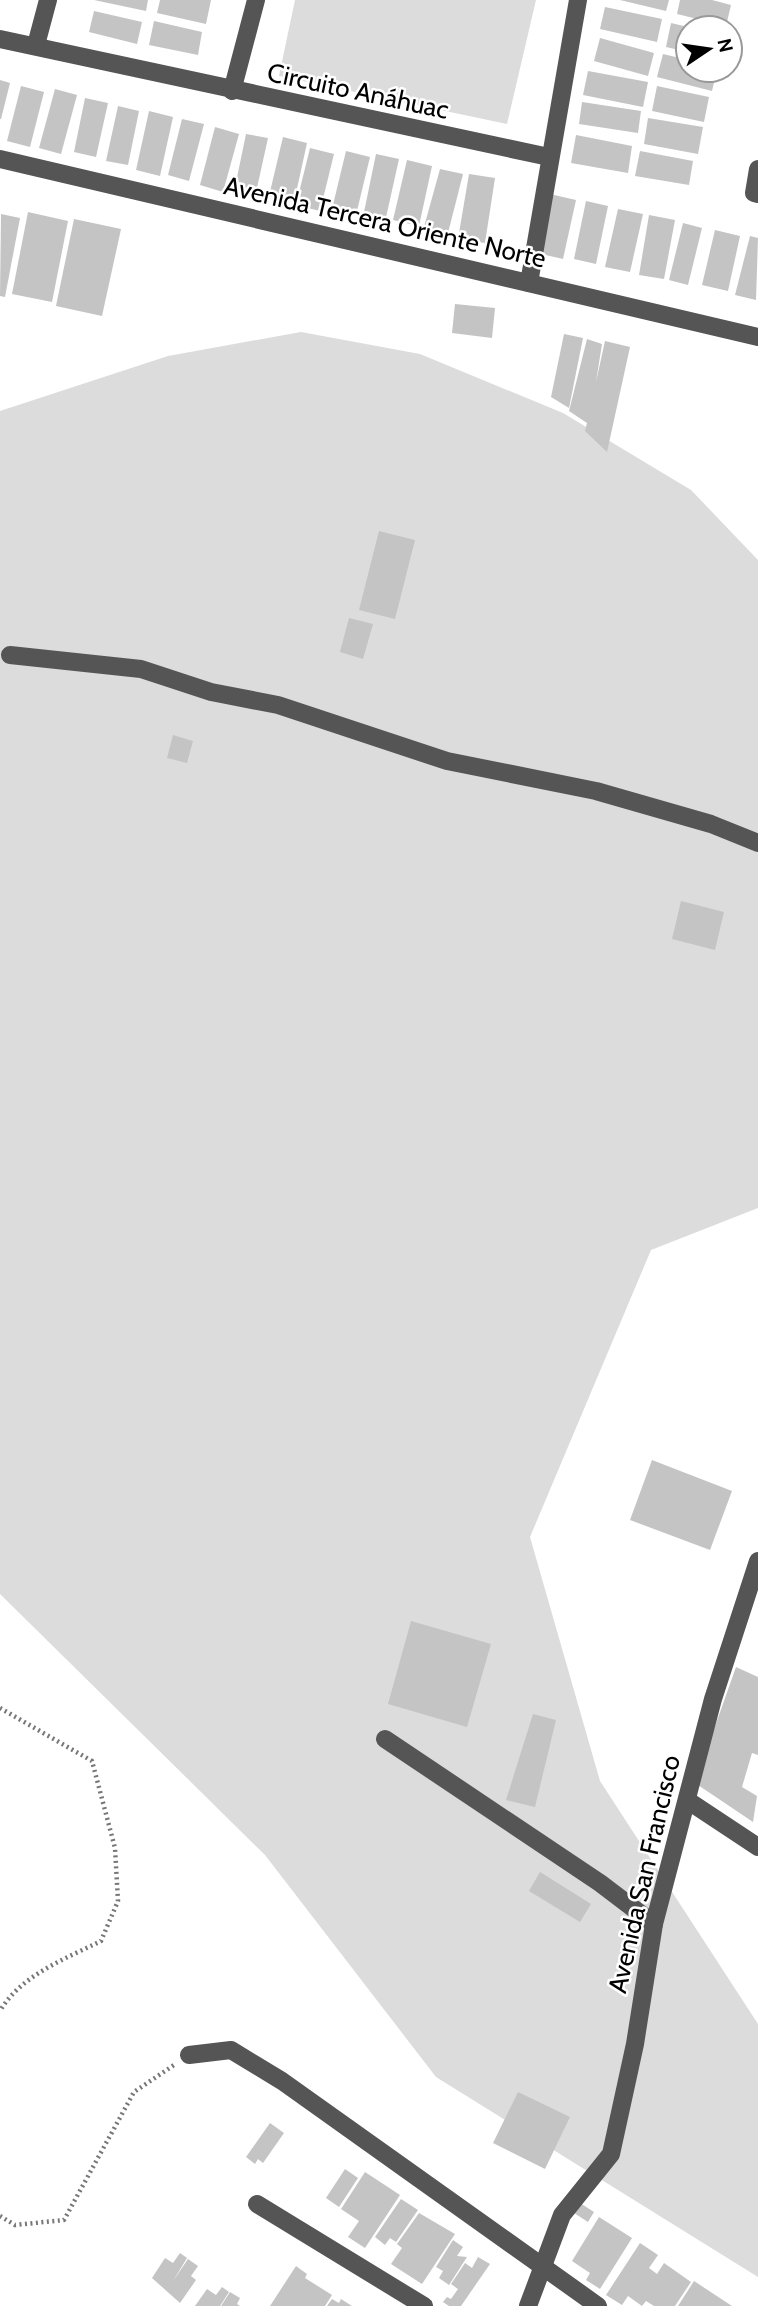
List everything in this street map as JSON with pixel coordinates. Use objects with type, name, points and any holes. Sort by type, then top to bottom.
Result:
[{"type":"street","points":[[36,45],[48,0]]},
{"type":"street","points":[[232,91],[256,0]]},
{"type":"street","points":[[529,283],[578,0]]},
{"type":"street","name":"Circuito Anáhuac","points":[[0,39],[549,158]]},
{"type":"street","name":"Avenida Tercera Oriente Norte","points":[[0,159],[758,337]]},
{"type":"street","points":[[758,169],[754,193],[758,194]]},
{"type":"street","points":[[10,655],[141,670],[211,692],[278,705],[447,761],[596,792],[685,816],[758,843]]},
{"type":"street","name":"Avenida San Francisco","points":[[528,2306],[540,2267],[562,2215],[611,2154],[635,2044],[654,1924],[713,1699],[758,1561]]},
{"type":"street","points":[[385,1739],[600,1883],[654,1924]]},
{"type":"street","points":[[687,1800],[758,1847]]},
{"type":"street","points":[[189,2055],[231,2050],[282,2081],[597,2306]]},
{"type":"street","points":[[257,2204],[424,2306]]},
{"type":"path","points":[[0,1708],[92,1761],[115,1848],[118,1901],[101,1941],[44,1970],[10,1994],[0,2011]]},
{"type":"path","points":[[0,2216],[15,2225],[64,2220],[134,2092],[189,2055]]},
{"type":"shaded area","points":[[295,0],[536,0],[507,124],[279,76]]},
{"type":"shaded area","points":[[301,332],[420,354],[563,413],[691,490],[758,560],[758,1208],[651,1250],[530,1537],[600,1781],[758,2024],[758,2277],[436,2077],[265,1855],[0,1594],[0,411],[168,356]]},
{"type":"building","points":[[94,0],[148,0],[146,11]]},
{"type":"building","points":[[160,0],[211,0],[206,24],[157,13]]},
{"type":"building","points":[[620,0],[669,0],[666,11]]},
{"type":"building","points":[[680,0],[712,0],[731,5],[729,14],[677,14]]},
{"type":"building","points":[[605,7],[662,19],[657,42],[600,29]]},
{"type":"building","points":[[94,11],[142,22],[137,44],[89,32]]},
{"type":"building","points":[[154,21],[202,32],[198,55],[149,45]]},
{"type":"building","points":[[671,23],[674,24],[674,49],[666,47]]},
{"type":"building","points":[[600,38],[654,53],[648,76],[594,61]]},
{"type":"building","points":[[663,54],[674,57],[674,81],[657,77]]},
{"type":"building","points":[[588,71],[648,82],[643,107],[583,95]]},
{"type":"building","points":[[0,80],[10,83],[1,119],[0,119]]},
{"type":"building","points":[[684,84],[714,84],[712,91]]},
{"type":"building","points":[[21,86],[44,92],[30,147],[7,141]]},
{"type":"building","points":[[657,86],[709,97],[704,122],[652,111]]},
{"type":"building","points":[[55,89],[77,95],[61,154],[39,148]]},
{"type":"building","points":[[85,98],[108,103],[96,157],[74,152]]},
{"type":"building","points":[[582,102],[641,111],[638,133],[579,124]]},
{"type":"building","points":[[118,106],[139,111],[128,165],[106,161]]},
{"type":"building","points":[[149,111],[173,117],[160,176],[136,170]]},
{"type":"building","points":[[648,118],[703,127],[698,154],[644,144]]},
{"type":"building","points":[[182,119],[204,124],[189,181],[168,175]]},
{"type":"building","points":[[215,127],[239,134],[223,192],[200,185]]},
{"type":"building","points":[[246,134],[268,138],[255,197],[234,192]]},
{"type":"building","points":[[576,135],[632,146],[628,173],[571,163]]},
{"type":"building","points":[[283,137],[307,143],[294,202],[269,196]]},
{"type":"building","points":[[310,148],[334,154],[320,211],[296,205]]},
{"type":"building","points":[[346,151],[370,157],[356,215],[332,209]]},
{"type":"building","points":[[640,151],[693,161],[689,185],[635,176]]},
{"type":"building","points":[[376,154],[399,159],[385,222],[363,217]]},
{"type":"building","points":[[407,160],[432,166],[419,226],[393,220]]},
{"type":"building","points":[[440,169],[463,174],[448,233],[424,227]]},
{"type":"building","points":[[469,174],[495,178],[485,243],[458,239]]},
{"type":"building","points":[[550,194],[576,200],[563,259],[537,253]]},
{"type":"building","points":[[586,201],[608,206],[596,264],[574,259]]},
{"type":"building","points":[[618,209],[643,214],[630,272],[605,267]]},
{"type":"building","points":[[28,212],[68,221],[52,302],[12,294]]},
{"type":"building","points":[[1,214],[20,218],[5,297],[0,296]]},
{"type":"building","points":[[649,215],[675,220],[664,279],[639,275]]},
{"type":"building","points":[[74,219],[121,229],[102,316],[56,306]]},
{"type":"building","points":[[683,223],[702,228],[688,285],[669,280]]},
{"type":"building","points":[[715,230],[740,236],[728,291],[702,285]]},
{"type":"building","points":[[750,236],[758,238],[756,300],[735,295]]},
{"type":"building","points":[[455,304],[495,308],[492,338],[452,333]]},
{"type":"building","points":[[564,334],[583,338],[569,408],[551,397]]},
{"type":"building","points":[[587,339],[602,344],[596,382],[605,341],[630,347],[607,452],[585,431],[587,423],[569,411]]},
{"type":"building","points":[[379,531],[415,540],[395,619],[359,610]]},
{"type":"building","points":[[349,618],[373,624],[363,659],[340,652]]},
{"type":"building","points":[[173,735],[193,741],[187,763],[167,758]]},
{"type":"building","points":[[681,901],[724,912],[715,950],[672,939]]},
{"type":"building","points":[[652,1460],[732,1491],[710,1550],[630,1520]]},
{"type":"building","points":[[411,1621],[491,1644],[467,1727],[388,1704]]},
{"type":"building","points":[[736,1667],[758,1677],[758,1755],[752,1753],[742,1787],[757,1796],[753,1822],[695,1783]]},
{"type":"building","points":[[533,1714],[556,1720],[535,1807],[506,1800]]},
{"type":"building","points":[[540,1872],[591,1904],[580,1922],[529,1891]]},
{"type":"building","points":[[518,2092],[570,2117],[545,2169],[493,2143]]},
{"type":"building","points":[[270,2123],[284,2133],[263,2163],[258,2159],[255,2164],[246,2157]]},
{"type":"building","points":[[345,2169],[358,2178],[339,2207],[326,2198]]},
{"type":"building","points":[[365,2172],[400,2195],[365,2248],[348,2237],[359,2221],[341,2209]]},
{"type":"building","points":[[401,2199],[418,2210],[396,2242],[390,2238],[385,2245],[375,2237]]},
{"type":"building","points":[[580,2203],[594,2212],[588,2222],[574,2213]]},
{"type":"building","points":[[419,2213],[455,2234],[422,2284],[391,2264],[402,2248],[397,2244]]},
{"type":"building","points":[[599,2217],[632,2238],[600,2289],[586,2280],[590,2273],[572,2261]]},
{"type":"building","points":[[453,2240],[463,2247],[457,2256],[467,2257],[449,2285],[439,2278],[443,2271],[436,2267]]},
{"type":"building","points":[[640,2243],[658,2255],[649,2268],[657,2274],[664,2263],[691,2282],[675,2306],[654,2306],[646,2301],[642,2306],[628,2296],[622,2305],[606,2295]]},
{"type":"building","points":[[180,2253],[187,2258],[173,2281],[188,2259],[198,2266],[191,2276],[196,2280],[180,2303],[152,2278],[165,2258],[173,2263]]},
{"type":"building","points":[[478,2257],[490,2264],[461,2306],[449,2306],[443,2302],[447,2297],[451,2299],[458,2289],[451,2284],[465,2263],[472,2268]]},
{"type":"building","points":[[296,2266],[307,2274],[305,2278],[332,2295],[325,2306],[270,2306]]},
{"type":"building","points":[[694,2281],[732,2306],[678,2306]]},
{"type":"building","points":[[222,2287],[229,2292],[220,2306],[195,2306],[207,2289],[216,2295]]},
{"type":"building","points":[[230,2292],[240,2298],[237,2304],[240,2306],[221,2306]]},
{"type":"building","points":[[332,2299],[339,2303],[341,2299],[352,2306],[327,2306]]}]
